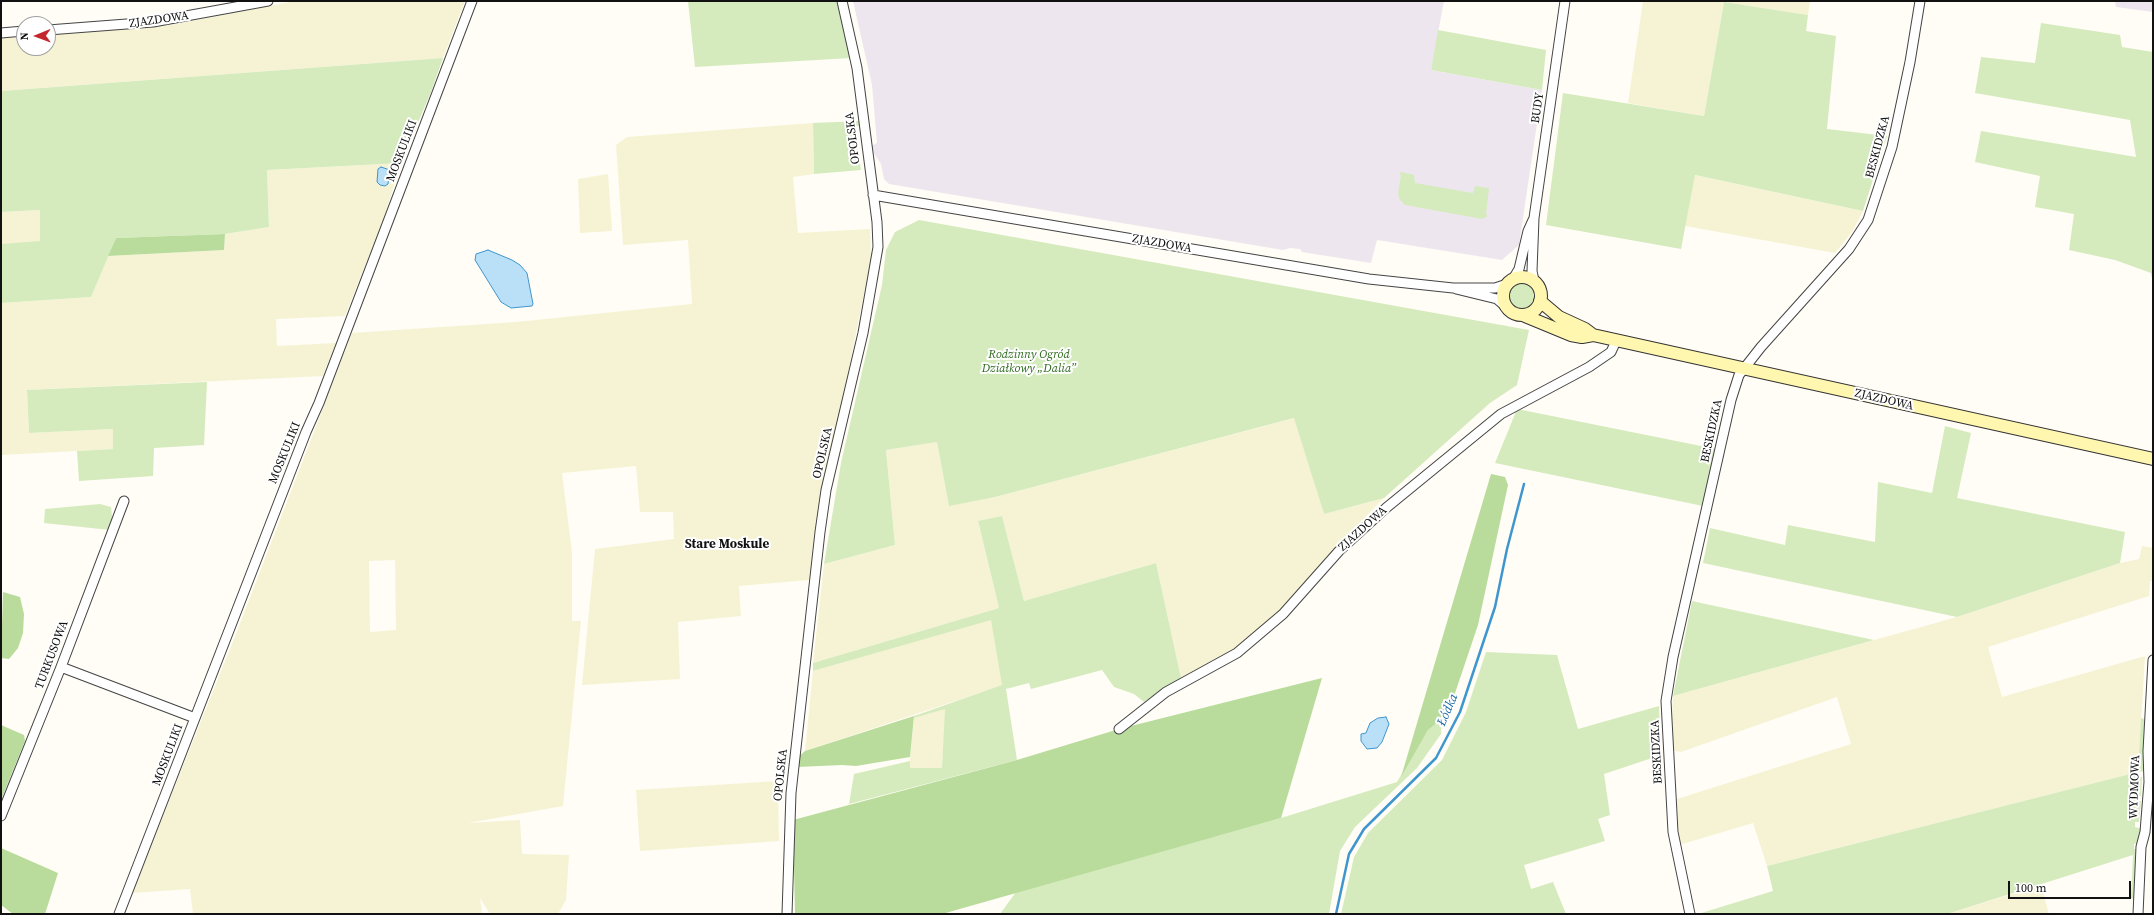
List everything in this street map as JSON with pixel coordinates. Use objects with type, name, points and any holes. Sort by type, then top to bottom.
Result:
[{"type":"street","name":"ZJAZDOWA","points":[[56,29],[153,22],[268,1]]},
{"type":"street","name":"MOSKULIKI","points":[[119,914],[322,397],[472,1]]},
{"type":"street","name":"OPOLSKA","points":[[786,914],[791,793],[820,532],[826,490],[862,333],[878,247],[857,68],[842,1]]},
{"type":"street","name":"BUDY","points":[[1534,281],[1532,271],[1534,218],[1565,1]]},
{"type":"street","name":"BESKIDZKA","points":[[1690,914],[1673,832],[1666,701],[1673,658],[1731,400],[1737,379],[1744,369],[1850,249],[1868,220],[1892,147],[1910,62],[1920,1]]},
{"type":"street","points":[[1,33],[16,32]]},
{"type":"street","name":"ZJAZDOWA","points":[[873,195],[1355,277],[1453,288],[1495,288],[1510,281]]},
{"type":"street","name":"BUDY","points":[[1510,281],[1520,269],[1528,231],[1534,218]]},
{"type":"street","points":[[1526,278],[1534,281],[1539,288],[1540,301],[1536,309],[1526,316],[1513,314],[1504,304],[1502,296],[1510,281],[1526,278]]},
{"type":"street","name":"ZJAZDOWA","points":[[1453,288],[1497,299],[1504,304]]},
{"type":"street","name":"ZJAZDOWA","points":[[1540,301],[1556,314],[1585,329],[1593,335],[1616,341],[2153,459]]},
{"type":"street","name":"ZJAZDOWA","points":[[1526,316],[1571,335],[1582,337],[1593,335]]},
{"type":"street","name":"ZJAZDOWA","points":[[1119,729],[1166,692],[1237,653],[1283,614],[1344,546],[1386,508],[1501,414],[1611,352],[1616,341]]},
{"type":"street","name":"TURKUSOWA","points":[[1,816],[61,667],[124,501]]},
{"type":"street","name":"WYDMOWA","points":[[2138,914],[2141,847],[2145,832],[2148,782],[2148,751],[2153,660]]},
{"type":"street","points":[[61,667],[195,718]]},
{"type":"shaded area","points":[[295,1],[465,1],[443,58],[1,91],[1,38],[16,37],[16,56],[56,56],[56,34],[170,25]]},
{"type":"shaded area","points":[[853,1],[1444,1],[1431,70],[1542,90],[1519,245],[1502,260],[1377,240],[1371,263],[1302,252],[1300,249],[1290,248],[1283,250],[889,184],[884,179],[881,164],[871,149],[871,146],[877,143],[872,85]]},
{"type":"shaded area","points":[[1643,1],[1810,1],[1808,15],[1724,2],[1704,116],[1628,103]]},
{"type":"shaded area","points":[[2115,1],[2153,1],[2153,12],[2116,7]]},
{"type":"shaded area","points":[[813,123],[814,174],[793,177],[798,233],[870,229],[871,259],[830,462],[809,580],[739,586],[741,616],[678,622],[680,679],[582,685],[595,549],[674,539],[673,512],[640,512],[636,466],[562,473],[572,552],[572,621],[581,621],[563,806],[468,823],[520,820],[522,854],[569,855],[566,900],[558,914],[490,914],[480,898],[482,914],[193,914],[190,889],[132,893],[234,639],[352,333],[516,322],[692,304],[688,240],[623,245],[616,145],[627,137]],"holes":[[[395,560],[396,630],[370,632],[369,561]]]},
{"type":"shaded area","points":[[401,163],[383,221],[345,316],[276,319],[277,346],[336,343],[323,376],[27,390],[29,433],[113,429],[114,449],[1,455],[1,303],[91,297],[108,256],[224,250],[225,234],[269,227],[267,170]]},
{"type":"shaded area","points":[[608,174],[612,231],[580,233],[578,179]]},
{"type":"shaded area","points":[[1694,175],[1863,211],[1852,232],[1835,253],[1685,226]]},
{"type":"shaded area","points":[[40,210],[40,242],[1,244],[1,212]]},
{"type":"shaded area","points":[[1295,418],[1324,514],[1384,498],[1336,547],[1280,612],[1239,646],[1181,678],[1156,563],[1024,601],[1002,516],[978,522],[999,608],[813,663],[824,564],[895,545],[886,450],[937,442],[949,505],[995,497]]},
{"type":"shaded area","points":[[2142,546],[2153,548],[2153,581],[2150,581],[2149,596],[1988,647],[2002,697],[2145,656],[2138,772],[1767,866],[1753,823],[1679,845],[1677,799],[1851,744],[1837,697],[1681,752],[1675,751],[1671,745],[1673,696],[1957,617],[2120,563],[2139,559]]},
{"type":"shaded area","points":[[991,619],[1003,685],[805,751],[813,671]]},
{"type":"shaded area","points":[[946,708],[942,768],[909,768],[914,718]]},
{"type":"shaded area","points":[[778,781],[779,841],[640,851],[636,790]]},
{"type":"shaded area","points":[[2041,885],[2049,914],[1947,914]]},
{"type":"green space","points":[[688,1],[837,1],[851,58],[695,67]]},
{"type":"green space","points":[[1724,2],[1808,15],[1806,31],[1836,36],[1827,129],[1887,136],[1863,211],[1695,175],[1681,249],[1546,225],[1563,93],[1704,116]]},
{"type":"green space","points":[[2041,23],[2120,35],[2122,47],[2153,52],[2153,284],[2151,273],[2115,260],[2069,250],[2074,214],[2035,207],[2040,176],[1975,162],[1981,131],[2136,157],[2130,120],[1975,93],[1981,57],[2035,63]]},
{"type":"green space","points":[[1438,30],[1546,50],[1542,90],[1431,70]]},
{"type":"green space","points":[[443,58],[431,92],[401,163],[267,170],[269,227],[225,234],[116,238],[91,297],[1,303],[1,244],[40,241],[40,210],[1,212],[1,91]]},
{"type":"green space","points":[[859,121],[859,126],[855,126],[858,145],[854,146],[855,151],[858,151],[861,170],[814,174],[813,123]]},
{"type":"green space","points":[[1401,172],[1414,175],[1415,183],[1473,193],[1475,186],[1489,188],[1486,214],[1488,216],[1482,219],[1405,205],[1400,200],[1398,194],[1401,175],[1399,174]]},
{"type":"green space","name":"Rodzinny Ogród Działkowy „Dalia”","points":[[919,220],[1529,330],[1517,385],[1490,403],[1384,498],[1324,514],[1294,418],[995,497],[949,506],[937,442],[886,450],[895,545],[824,564],[841,463],[882,285],[886,250],[895,232]]},
{"type":"green space","points":[[225,234],[224,250],[108,256],[116,238]]},
{"type":"green space","points":[[1521,283],[1530,287],[1534,296],[1530,305],[1521,309],[1512,305],[1508,296],[1512,287]]},
{"type":"green space","points":[[207,382],[204,445],[154,448],[153,476],[79,481],[77,451],[113,449],[113,429],[29,433],[27,390]]},
{"type":"green space","points":[[1517,409],[1716,449],[1703,506],[1495,463]]},
{"type":"green space","points":[[1945,426],[1971,433],[1957,498],[2125,532],[2120,563],[1957,617],[1703,563],[1710,528],[1785,545],[1788,525],[1875,542],[1878,482],[1932,493]]},
{"type":"green space","points":[[1491,474],[1505,477],[1508,485],[1478,625],[1451,705],[1442,719],[1428,730],[1401,777]]},
{"type":"green space","points":[[100,504],[111,507],[112,517],[110,530],[44,523],[45,509]]},
{"type":"green space","points":[[1002,516],[1024,601],[1156,563],[1181,678],[1144,702],[1134,694],[1114,687],[1102,670],[1031,689],[1029,683],[1006,689],[1017,760],[849,804],[854,774],[910,761],[910,768],[942,768],[945,709],[914,718],[914,716],[1002,685],[991,620],[813,671],[813,663],[999,608],[978,521]]},
{"type":"green space","points":[[3,592],[20,597],[24,614],[23,633],[18,648],[9,659],[1,658]]},
{"type":"green space","points":[[1692,601],[1701,603],[1874,640],[1673,696]]},
{"type":"green space","points":[[1486,652],[1557,655],[1578,729],[1659,706],[1661,755],[1604,774],[1610,815],[1598,819],[1605,841],[1524,865],[1531,889],[1553,882],[1566,914],[1341,914],[1354,857],[1368,833],[1442,760],[1466,712]]},
{"type":"green space","points":[[1322,678],[1281,818],[942,914],[795,914],[793,820],[1017,760],[1119,729]]},
{"type":"green space","points":[[914,716],[910,757],[856,766],[842,765],[797,767],[798,757],[805,751]]},
{"type":"green space","points":[[2141,718],[2146,720],[2143,755],[2146,771],[2138,772]]},
{"type":"green space","points":[[1442,719],[1441,734],[1417,768],[1355,827],[1340,851],[1329,914],[1000,914],[1016,892],[1281,818],[1397,782],[1428,730]]},
{"type":"green space","points":[[1,725],[24,735],[25,741],[1,800]]},
{"type":"green space","points":[[2138,772],[2138,777],[2142,777],[2141,796],[2137,796],[2137,801],[2141,801],[2139,822],[2135,822],[2135,827],[2142,829],[2138,843],[2134,844],[2134,849],[2136,849],[2134,899],[2131,898],[2133,855],[1947,914],[1698,914],[1773,891],[1767,866]]},
{"type":"green space","points":[[1,848],[58,873],[45,914],[13,914],[1,905]]},
{"type":"water","points":[[381,167],[390,170],[388,184],[385,186],[380,185],[377,182],[378,169]]},
{"type":"water","points":[[488,250],[512,260],[520,265],[527,273],[533,304],[532,306],[511,308],[501,302],[475,260],[476,254]]},
{"type":"water","points":[[1386,717],[1389,724],[1382,742],[1377,748],[1367,749],[1361,741],[1361,734],[1366,733],[1370,723],[1378,718]]},
{"type":"waterway","name":"Łódka","points":[[1336,914],[1349,854],[1364,829],[1436,758],[1460,712],[1495,607],[1507,549],[1524,484]]},
{"type":"district","name":"Stare Moskule","points":[[727,545]]}]
